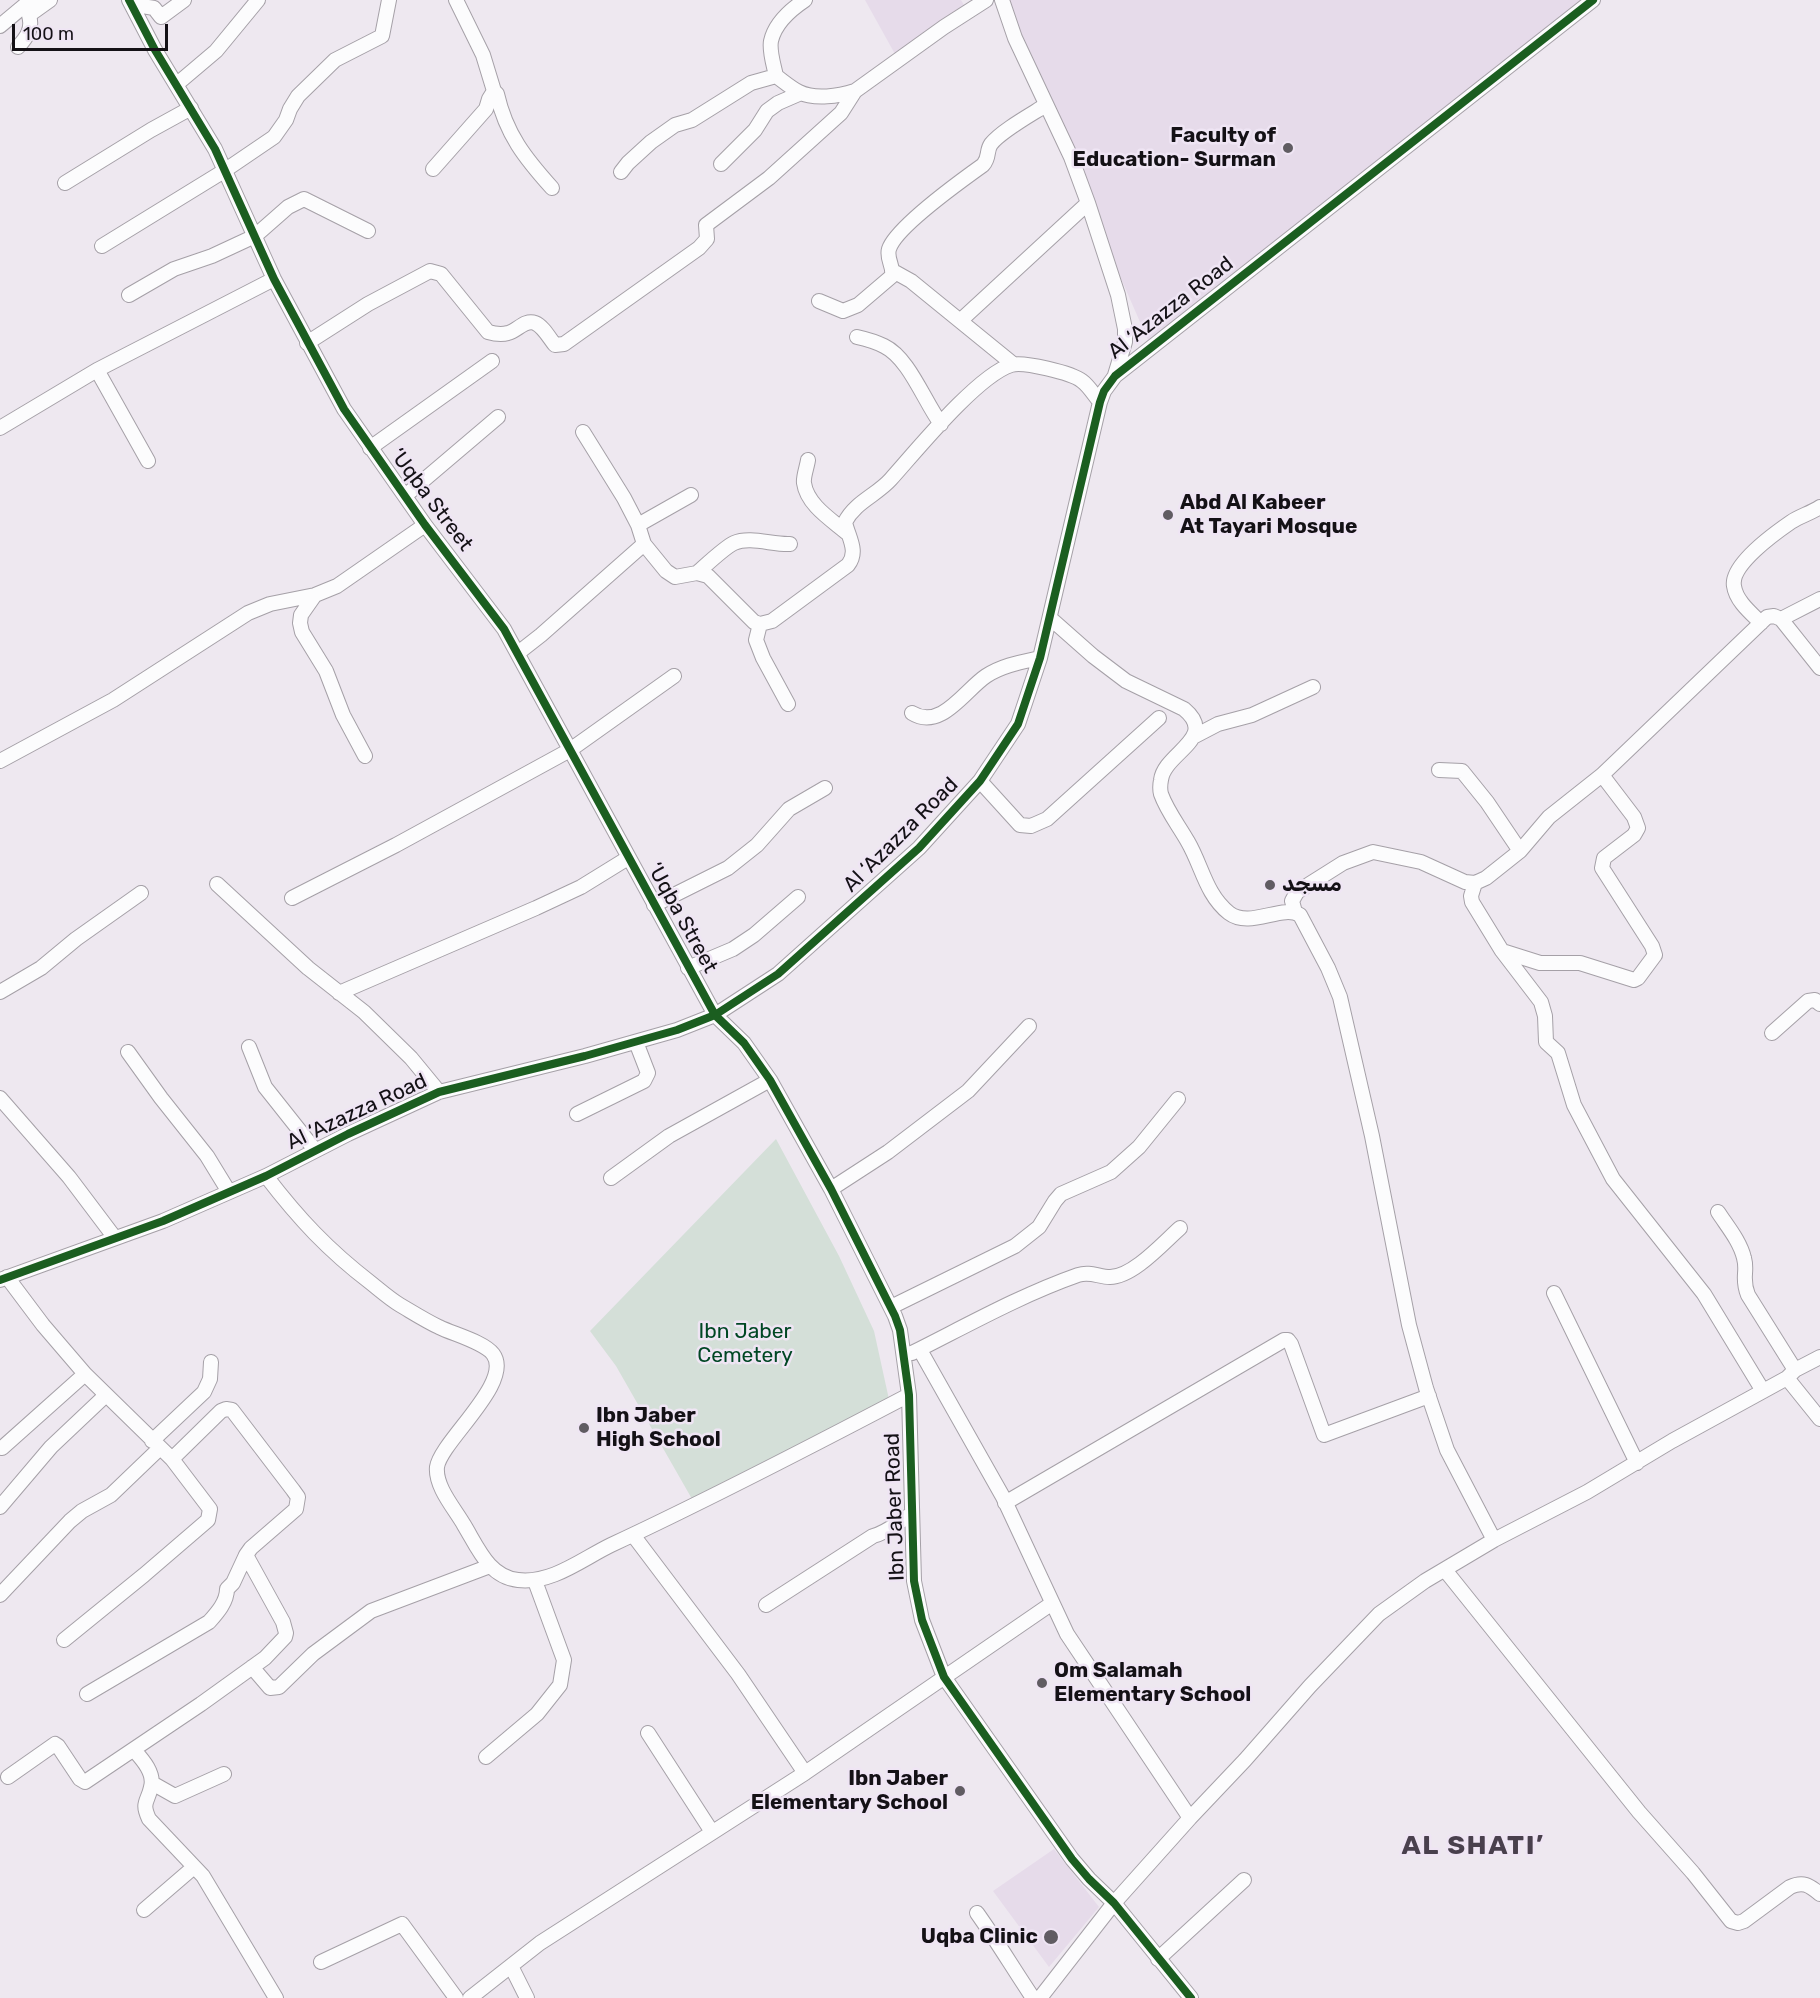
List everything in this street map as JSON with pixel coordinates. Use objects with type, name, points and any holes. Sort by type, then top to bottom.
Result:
[{"type":"street","points":[[0,26],[31,0]]},
{"type":"street","points":[[18,47],[29,33],[32,24],[29,15],[50,0]]},
{"type":"street","points":[[130,2],[154,8],[161,16],[184,0]]},
{"type":"street","points":[[177,84],[216,51],[258,0]]},
{"type":"street","points":[[102,246],[224,171],[274,137],[298,96],[335,60],[382,36],[389,0]]},
{"type":"street","points":[[456,0],[483,55],[504,120],[527,160],[552,188]]},
{"type":"street","points":[[805,0],[779,22],[771,42],[776,76],[801,93],[821,96],[844,95],[855,91],[986,0]]},
{"type":"street","points":[[1002,0],[1015,38],[1071,157],[1118,295],[1125,329],[1123,348],[1114,376]]},
{"type":"street","name":"Al ‘Azazza Road","points":[[4,1278],[163,1221],[266,1176],[315,1150],[439,1092],[636,1042],[677,1030],[715,1015],[787,966],[919,848],[980,781],[1018,724],[1040,658],[1100,402],[1114,376],[1593,0]]},
{"type":"street","name":"‘Uqba Street","points":[[130,2],[155,50],[215,149],[274,279],[344,409],[425,525],[504,629],[715,1015]]},
{"type":"street","points":[[621,172],[651,142],[675,125],[692,120],[751,83],[776,76]]},
{"type":"street","points":[[433,169],[486,109],[494,91]]},
{"type":"street","points":[[307,343],[368,304],[430,271],[441,274],[488,332],[499,335],[510,333],[528,322],[534,322],[555,345],[564,344],[699,248],[707,239],[706,225],[769,178],[841,113],[855,91]]},
{"type":"street","points":[[721,164],[755,130],[767,111],[778,103],[801,93]]},
{"type":"street","points":[[819,301],[843,311],[858,305],[892,276],[893,271],[887,256],[890,246],[912,220],[983,165],[989,156],[992,143],[1014,125],[1046,105]]},
{"type":"street","points":[[65,183],[191,108]]},
{"type":"street","points":[[129,295],[174,269],[255,236],[288,207],[304,199],[368,231]]},
{"type":"street","points":[[960,321],[1088,203]]},
{"type":"street","points":[[893,271],[911,281],[1013,364]]},
{"type":"street","points":[[0,428],[97,370],[274,279]]},
{"type":"street","points":[[857,336],[886,346],[903,362],[914,377],[929,409],[941,424]]},
{"type":"street","points":[[370,448],[492,361]]},
{"type":"street","points":[[583,432],[624,498],[638,525],[644,544],[666,571],[675,577],[697,573],[708,576],[754,622],[760,624],[772,621],[848,565],[853,558],[853,546],[845,522],[850,512],[881,491],[941,424],[990,375],[1013,364],[1051,368],[1081,380],[1100,402]]},
{"type":"street","points":[[97,370],[148,461]]},
{"type":"street","points":[[405,496],[498,417]]},
{"type":"street","points":[[808,460],[804,483],[809,495],[818,508],[847,533]]},
{"type":"street","points":[[638,525],[692,495]]},
{"type":"street","points":[[1761,623],[1741,602],[1733,585],[1735,573],[1747,558],[1792,522],[1820,507]]},
{"type":"street","points":[[0,761],[112,700],[248,614],[270,604],[315,595],[337,586],[425,525]]},
{"type":"street","points":[[697,573],[734,543],[754,541],[790,544]]},
{"type":"street","points":[[518,652],[542,634],[644,544]]},
{"type":"street","points":[[315,595],[301,615],[302,632],[326,671],[343,715],[365,756]]},
{"type":"street","points":[[1782,620],[1820,599]]},
{"type":"street","points":[[1295,912],[1292,901],[1297,891],[1343,863],[1373,852],[1420,862],[1465,882],[1475,883],[1502,867],[1520,851],[1549,817],[1602,775],[1767,617],[1774,616],[1782,620],[1820,668]]},
{"type":"street","points":[[1050,618],[1093,656],[1126,681],[1184,709],[1196,724],[1195,736]]},
{"type":"street","points":[[760,624],[756,640],[788,704]]},
{"type":"street","points":[[912,713],[919,718],[934,717],[952,706],[985,676],[1006,666],[1040,658]]},
{"type":"street","points":[[292,898],[396,845],[570,750],[674,676]]},
{"type":"street","points":[[1313,687],[1252,715],[1218,724],[1195,736],[1161,776],[1160,792],[1197,858],[1207,886],[1229,913],[1236,917],[1263,918],[1295,912],[1300,915],[1328,968],[1340,997],[1372,1136],[1409,1325],[1429,1396],[1447,1450],[1494,1540]]},
{"type":"street","points":[[980,781],[1020,825],[1031,826],[1047,819],[1159,718]]},
{"type":"street","points":[[1439,770],[1462,771],[1487,802],[1520,851]]},
{"type":"street","points":[[1502,951],[1540,963],[1580,963],[1634,980],[1655,955],[1652,946],[1602,868],[1604,858],[1634,836],[1638,828],[1634,817],[1602,775]]},
{"type":"street","points":[[654,905],[728,868],[757,845],[789,809],[825,788]]},
{"type":"street","points":[[339,993],[545,904],[581,887],[628,858]]},
{"type":"street","points":[[1475,883],[1471,896],[1472,902],[1502,951],[1541,1002],[1545,1016],[1546,1042],[1558,1053],[1574,1105],[1613,1179],[1704,1294],[1763,1391]]},
{"type":"street","points":[[217,884],[308,968],[364,1012],[411,1058],[439,1092]]},
{"type":"street","points":[[0,992],[41,968],[76,939],[141,893]]},
{"type":"street","points":[[688,968],[733,949],[798,897]]},
{"type":"street","points":[[1772,1034],[1808,1001],[1815,1000],[1820,1004]]},
{"type":"street","name":"Ibn Jaber Road","points":[[715,1015],[744,1043],[770,1080],[831,1189],[891,1307],[900,1330],[909,1395],[914,1581],[927,1636],[944,1677],[1072,1859],[1114,1903],[1191,1998]]},
{"type":"street","points":[[831,1189],[888,1152],[968,1091],[1029,1026]]},
{"type":"street","points":[[577,1114],[644,1081],[648,1073],[636,1042]]},
{"type":"street","points":[[249,1047],[265,1087],[315,1150]]},
{"type":"street","points":[[128,1053],[207,1156],[229,1192]]},
{"type":"street","points":[[611,1178],[669,1136],[770,1080]]},
{"type":"street","points":[[0,1098],[69,1177],[115,1238]]},
{"type":"street","points":[[891,1307],[1027,1238],[1039,1227],[1061,1194],[1111,1172],[1139,1147],[1178,1100]]},
{"type":"street","points":[[266,1176],[313,1233],[347,1265],[397,1303],[438,1327],[488,1348],[495,1356],[497,1366],[494,1378],[470,1419],[441,1456],[437,1468],[439,1483],[490,1566],[500,1576],[535,1581],[553,1575],[711,1498],[909,1395]]},
{"type":"street","points":[[1718,1212],[1741,1247],[1745,1260],[1744,1285],[1748,1295],[1791,1374],[1820,1419]]},
{"type":"street","points":[[905,1357],[1023,1299],[1081,1274],[1095,1273],[1110,1277],[1124,1274],[1136,1267],[1180,1228]]},
{"type":"street","points":[[4,1278],[85,1374],[172,1459],[207,1503],[210,1514],[208,1520],[64,1640]]},
{"type":"street","points":[[1554,1293],[1637,1463]]},
{"type":"street","points":[[1005,1503],[1280,1341],[1288,1340],[1291,1344],[1324,1435],[1429,1396]]},
{"type":"street","points":[[920,1350],[1005,1503],[1067,1634],[1190,1818]]},
{"type":"street","points":[[1040,1998],[1114,1903],[1245,1761],[1310,1686],[1379,1614],[1415,1588],[1494,1540],[1637,1463],[1820,1357]]},
{"type":"street","points":[[0,1595],[70,1521],[82,1511],[111,1495],[204,1392],[210,1379],[211,1362]]},
{"type":"street","points":[[2,1448],[85,1374]]},
{"type":"street","points":[[0,1507],[51,1447],[106,1395]]},
{"type":"street","points":[[87,1694],[209,1622],[218,1613],[228,1593],[227,1589],[233,1583],[251,1548],[296,1509],[298,1503],[293,1490],[232,1410],[221,1411],[172,1459]]},
{"type":"street","points":[[766,1605],[837,1558],[873,1536],[884,1533],[895,1523],[912,1514]]},
{"type":"street","points":[[633,1535],[738,1674],[805,1773]]},
{"type":"street","points":[[8,1777],[53,1745],[58,1746],[80,1779],[85,1782],[252,1667],[282,1642],[286,1633],[284,1622],[246,1555]]},
{"type":"street","points":[[252,1667],[270,1688],[279,1687],[313,1654],[371,1611],[490,1566]]},
{"type":"street","points":[[1445,1570],[1639,1812],[1693,1873],[1731,1921],[1738,1923],[1744,1921],[1798,1883],[1806,1884],[1820,1894]]},
{"type":"street","points":[[486,1757],[537,1714],[560,1685],[564,1660],[535,1581]]},
{"type":"street","points":[[470,1998],[540,1943],[805,1773],[1052,1604]]},
{"type":"street","points":[[648,1733],[712,1832]]},
{"type":"street","points":[[134,1750],[147,1766],[152,1783],[145,1801],[149,1819],[202,1876],[276,1998]]},
{"type":"street","points":[[152,1783],[175,1796],[224,1774]]},
{"type":"street","points":[[144,1910],[194,1866]]},
{"type":"street","points":[[1158,1959],[1244,1880]]},
{"type":"street","points":[[977,1913],[1033,1998]]},
{"type":"street","points":[[321,1962],[402,1924],[456,1998]]},
{"type":"street","points":[[511,1966],[527,1998]]},
{"type":"shaded area","points":[[865,0],[961,0],[964,5],[895,54]]},
{"type":"shaded area","points":[[999,0],[1593,0],[1151,347]]},
{"type":"shaded area","name":"Uqba Clinic","points":[[1054,1849],[1099,1907],[1049,1967],[993,1891]]},
{"type":"green space","name":"Ibn Jaber Cemetery","points":[[776,1139],[839,1256],[874,1331],[890,1404],[696,1506],[616,1366],[590,1331]]},
{"type":"cycle path","points":[[129,0],[155,50],[215,149],[274,279],[344,409],[425,525],[504,629],[715,1015],[744,1043],[770,1080],[831,1189],[895,1316],[900,1330],[909,1395],[914,1581],[922,1620],[944,1677],[1072,1859],[1114,1903],[1191,1998]]},
{"type":"cycle path","points":[[0,1280],[163,1221],[266,1176],[348,1134],[439,1092],[585,1056],[677,1030],[715,1015],[778,974],[919,848],[980,781],[1018,724],[1040,658],[1100,402],[1104,391],[1115,376],[1593,0]]},
{"type":"place","name":"Faculty of Education- Surman","points":[[1288,148]]},
{"type":"place","name":"Abd Al Kabeer At Tayari Mosque","points":[[1168,515]]},
{"type":"place","name":"مسجد","points":[[1270,885]]},
{"type":"place","name":"Ibn Jaber High School","points":[[584,1428]]},
{"type":"place","name":"Om Salamah Elementary School","points":[[1042,1683]]},
{"type":"place","name":"Ibn Jaber Elementary School","points":[[960,1791]]},
{"type":"place","name":"Uqba Clinic","points":[[1051,1937]]},
{"type":"district","name":"AL SHATI’","points":[[1473,1846]]}]
